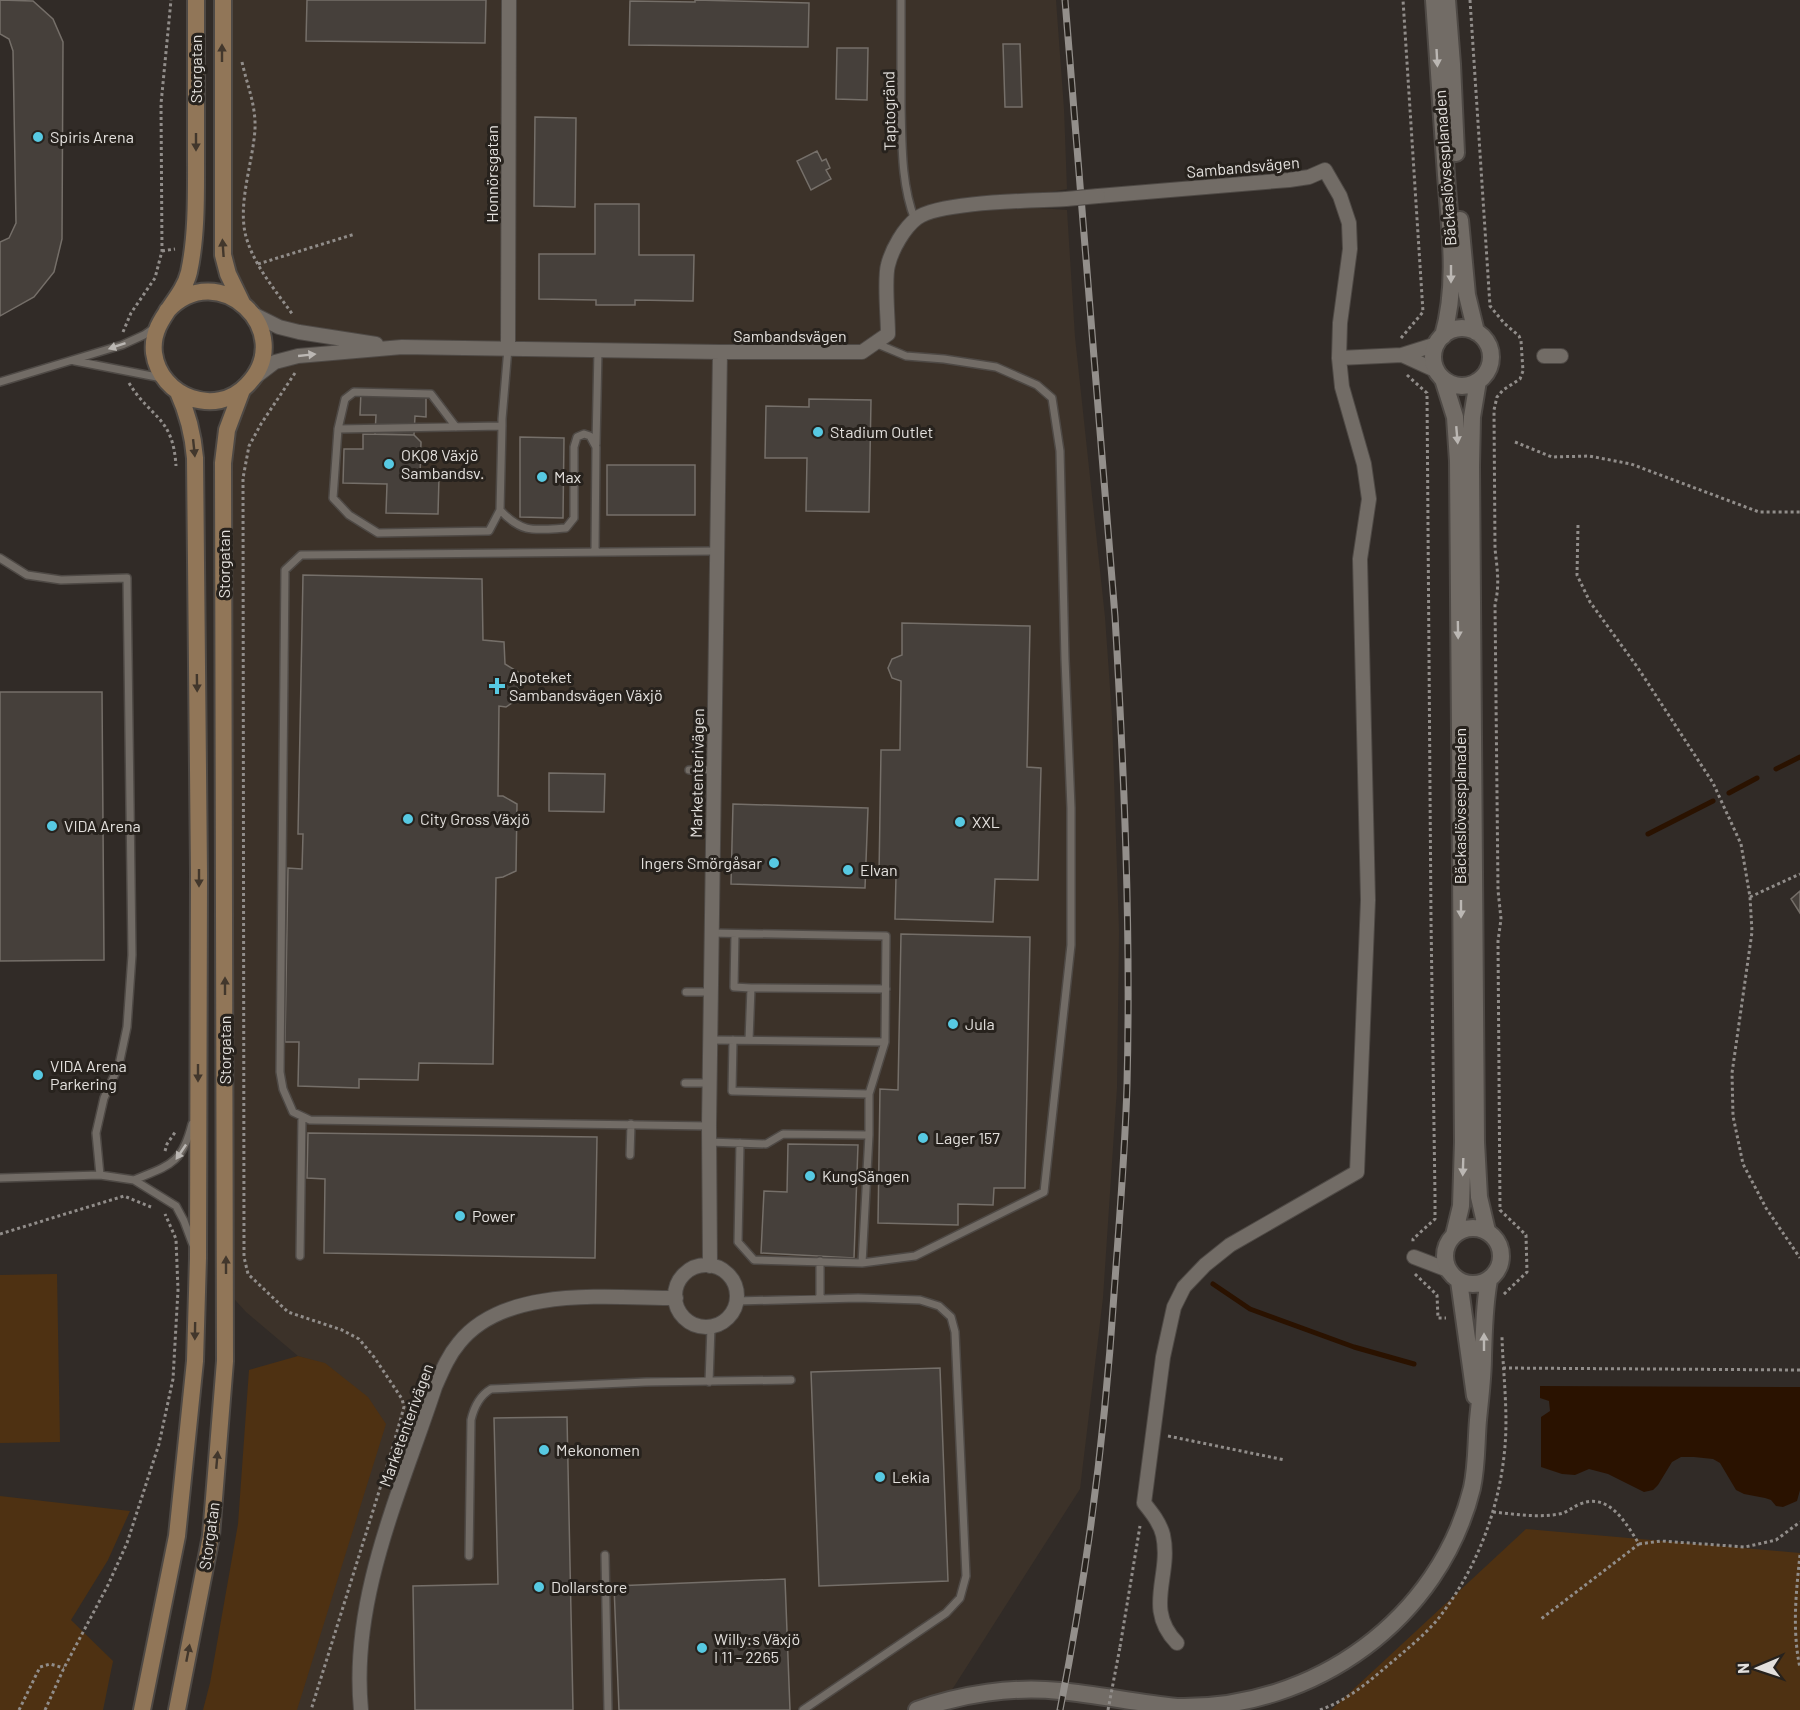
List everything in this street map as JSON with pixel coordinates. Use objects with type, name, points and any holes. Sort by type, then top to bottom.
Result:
[{"type":"main road","name":"Storgatan","points":[[196,0],[196,212],[191,265],[187,281],[163,318],[154,339],[154,351],[157,365],[164,378],[178,392],[193,399],[209,402],[230,397],[248,384]]},
{"type":"main road","name":"Storgatan","points":[[177,1710],[211,1536],[225,1361],[223,463],[227,430],[248,384],[260,365],[264,346],[261,330],[228,274],[223,255],[223,0]]},
{"type":"main road","points":[[163,318],[183,298],[203,292],[223,293],[248,308]]},
{"type":"main road","name":"Storgatan","points":[[142,1710],[177,1536],[195,1361],[198,1258],[199,874],[195,458],[193,434],[178,392]]},
{"type":"street","name":"Honnörsgatan","points":[[508,348],[509,0]]},
{"type":"street","name":"Bäckaslövsesplanaden","points":[[1434,0],[1450,230],[1450,303],[1434,358],[1455,417],[1459,482],[1463,1142],[1461,1206],[1454,1235]]},
{"type":"street","name":"Bäckaslövsesplanaden","points":[[1447,0],[1467,295],[1476,332],[1486,341],[1491,355],[1488,369],[1478,381],[1472,417],[1471,466],[1476,1130],[1479,1197],[1487,1232]]},
{"type":"street","name":"Sambandsvägen","points":[[915,220],[927,213],[954,207],[1289,180],[1309,177],[1325,170],[1340,196],[1349,223],[1350,249],[1340,323],[1339,358]]},
{"type":"street","points":[[875,343],[888,334],[888,266],[896,244],[915,220]]},
{"type":"street","name":"Sambandsvägen","points":[[248,308],[279,327],[299,333],[402,347]]},
{"type":"street","points":[[1177,1643],[1166,1632],[1161,1619],[1163,1536],[1154,1515],[1144,1503],[1163,1357],[1174,1308],[1185,1287],[1205,1265],[1230,1245],[1357,1172],[1368,900],[1360,559],[1369,499],[1364,464],[1342,387],[1339,358],[1402,355],[1440,340],[1456,329],[1476,332]]},
{"type":"street","name":"Sambandsvägen","points":[[248,384],[275,362],[298,356],[402,347],[862,352],[875,343]]},
{"type":"street","name":"Marketenterivägen","points":[[710,1266],[709,1083],[720,352]]},
{"type":"street","points":[[1402,355],[1458,385],[1469,385],[1478,381]]},
{"type":"street","points":[[1544,356],[1561,356]]},
{"type":"street","points":[[917,1710],[937,1703],[995,1692],[1024,1690],[1059,1691],[1179,1707],[1214,1708],[1270,1698],[1305,1686],[1334,1672],[1381,1640],[1419,1600],[1453,1543],[1472,1487],[1477,1453],[1484,1357],[1484,1310],[1490,1280],[1499,1268],[1501,1253],[1496,1239],[1487,1232],[1472,1228],[1454,1235],[1445,1251],[1445,1259],[1454,1275],[1478,1421]]},
{"type":"street","points":[[1414,1257],[1474,1285],[1490,1280]]},
{"type":"street","points":[[710,1266],[728,1274],[737,1291],[737,1301],[734,1310],[720,1324],[701,1327],[683,1317],[678,1308],[676,1289],[685,1274],[693,1269],[710,1266]]},
{"type":"street","name":"Marketenterivägen","points":[[361,1710],[362,1635],[376,1563],[435,1387],[446,1362],[460,1341],[479,1324],[517,1305],[549,1300],[676,1298]]},
{"type":"lane","name":"Taptogränd","points":[[901,0],[902,140],[910,208],[915,220]]},
{"type":"lane","points":[[0,382],[122,345],[144,335],[163,318]]},
{"type":"lane","points":[[740,1143],[738,1242],[754,1260],[862,1263],[915,1256],[1044,1192],[1071,945],[1071,808],[1060,451],[1053,398],[1037,386],[996,367],[906,356],[875,343]]},
{"type":"lane","points":[[456,427],[431,394],[354,392],[345,399],[338,429],[333,498],[349,515],[378,533],[489,531],[500,510],[502,426],[508,348]]},
{"type":"lane","points":[[595,552],[598,350]]},
{"type":"lane","points":[[73,360],[164,378]]},
{"type":"lane","points":[[338,429],[502,426]]},
{"type":"lane","points":[[500,510],[512,523],[528,529],[566,528],[574,518],[574,447],[577,437],[584,434],[590,436],[596,447]]},
{"type":"lane","points":[[709,1126],[310,1120],[293,1112],[283,1089],[280,1072],[285,570],[301,555],[717,551]]},
{"type":"lane","points":[[0,558],[27,575],[61,580],[127,578],[132,955],[127,1027],[119,1065],[104,1098],[96,1133],[100,1175]]},
{"type":"lane","points":[[689,770],[714,770]]},
{"type":"lane","points":[[711,933],[886,936],[885,1042],[869,1094],[862,1263]]},
{"type":"lane","points":[[735,933],[734,987],[886,989]]},
{"type":"lane","points":[[749,1040],[751,988]]},
{"type":"lane","points":[[686,992],[711,992]]},
{"type":"lane","points":[[710,1040],[885,1042]]},
{"type":"lane","points":[[733,1040],[732,1091],[869,1094]]},
{"type":"lane","points":[[685,1083],[709,1083]]},
{"type":"lane","points":[[134,1180],[173,1163],[188,1142],[198,1099]]},
{"type":"lane","points":[[300,1256],[302,1117]]},
{"type":"lane","points":[[630,1155],[631,1124]]},
{"type":"lane","points":[[709,1142],[766,1144],[783,1134],[869,1135]]},
{"type":"lane","points":[[0,1178],[100,1175],[134,1180],[176,1206],[198,1258]]},
{"type":"lane","points":[[820,1261],[820,1299]]},
{"type":"lane","points":[[737,1301],[896,1298],[920,1300],[939,1306],[951,1317],[955,1332],[966,1576],[960,1598],[946,1613],[803,1710]]},
{"type":"lane","points":[[709,1382],[711,1327]]},
{"type":"lane","points":[[469,1556],[471,1420],[473,1410],[484,1393],[491,1389],[557,1385],[791,1380]]},
{"type":"lane","points":[[605,1555],[608,1710]]},
{"type":"path","points":[[123,334],[131,313],[155,278],[162,251],[161,104],[171,0]]},
{"type":"path","points":[[1403,0],[1423,312],[1401,338],[1402,371],[1427,393],[1428,418],[1435,1196],[1435,1219],[1413,1239],[1416,1276],[1437,1295],[1438,1318]]},
{"type":"path","points":[[1470,0],[1490,306],[1503,323],[1519,336],[1522,371],[1520,379],[1503,390],[1497,397],[1494,410],[1495,549],[1498,593],[1495,604],[1498,890],[1501,919],[1498,941],[1500,1210],[1526,1235],[1527,1272],[1502,1297]]},
{"type":"path","points":[[241,57],[255,114],[255,132],[244,208],[246,239],[258,264],[298,324]]},
{"type":"path","points":[[258,264],[355,234]]},
{"type":"path","points":[[130,384],[161,419],[170,434],[175,449],[176,468]]},
{"type":"path","points":[[1515,442],[1552,457],[1589,456],[1631,464],[1759,512],[1800,512]]},
{"type":"path","points":[[1578,525],[1577,575],[1590,602],[1638,668],[1713,783],[1741,844],[1750,897],[1752,933],[1732,1073],[1733,1116],[1743,1164],[1766,1208],[1800,1258]]},
{"type":"path","points":[[1750,897],[1800,874]]},
{"type":"path","points":[[164,1167],[166,1144],[179,1128]]},
{"type":"path","points":[[0,1234],[124,1196],[164,1212]]},
{"type":"path","points":[[45,1710],[127,1543],[161,1433],[173,1379],[178,1290],[176,1239],[164,1212],[164,1197]]},
{"type":"path","points":[[1503,1368],[1800,1371]]},
{"type":"path","points":[[1154,1434],[1286,1460]]},
{"type":"path","points":[[1493,1512],[1533,1516],[1559,1514],[1592,1501],[1615,1510],[1639,1544]]},
{"type":"path","points":[[1108,1710],[1144,1503]]},
{"type":"path","points":[[1541,1619],[1639,1544],[1661,1540],[1744,1547],[1776,1540],[1800,1522]]},
{"type":"path","points":[[1800,1555],[1795,1599],[1795,1644],[1800,1668]]},
{"type":"path","points":[[19,1710],[33,1677],[40,1667],[50,1664],[64,1668]]},
{"type":"shaded area","points":[[223,0],[1056,0],[1067,189],[987,204],[1067,210],[1075,337],[1105,617],[1112,716],[1119,931],[1117,1088],[1103,1298],[1080,1489],[937,1710],[295,1710],[325,1364],[298,1356],[246,1312],[226,1290],[224,621],[234,410],[275,362],[398,348],[299,332],[253,314],[228,274]]},
{"type":"shaded area","points":[[57,1274],[60,1442],[0,1443],[0,1275]]},
{"type":"shaded area","points":[[298,1356],[325,1363],[368,1397],[386,1424],[297,1710],[203,1710],[210,1683],[238,1524],[249,1370]]},
{"type":"shaded area","points":[[1540,1386],[1800,1387],[1800,1490],[1797,1501],[1783,1507],[1776,1506],[1771,1500],[1736,1490],[1720,1463],[1713,1459],[1681,1457],[1672,1462],[1653,1490],[1644,1492],[1608,1474],[1589,1469],[1575,1475],[1562,1474],[1541,1467],[1541,1417],[1550,1411],[1549,1401],[1540,1398]]},
{"type":"shaded area","points":[[0,1496],[130,1511],[108,1560],[71,1620],[113,1661],[103,1710],[0,1710]]},
{"type":"shaded area","points":[[1526,1529],[1800,1553],[1800,1710],[1331,1710]]},
{"type":"building","name":"Spiris Arena","points":[[0,0],[33,1],[53,19],[63,42],[62,239],[54,272],[34,297],[0,316],[0,242],[9,238],[16,223],[13,51],[9,39],[0,34]]},
{"type":"building","points":[[307,0],[486,0],[485,43],[306,41]]},
{"type":"building","points":[[695,0],[809,3],[808,47],[629,45],[630,1],[695,2]]},
{"type":"building","points":[[1003,44],[1020,44],[1022,107],[1005,107]]},
{"type":"building","points":[[837,48],[868,48],[867,100],[836,99]]},
{"type":"building","points":[[535,117],[576,118],[575,207],[534,206]]},
{"type":"building","points":[[817,151],[822,161],[826,159],[830,168],[826,170],[831,179],[811,190],[797,161]]},
{"type":"building","points":[[595,204],[639,204],[639,255],[694,255],[693,301],[635,300],[635,305],[596,305],[596,300],[539,299],[539,254],[595,254]]},
{"type":"building","points":[[361,391],[426,393],[426,417],[415,416],[414,435],[375,434],[376,415],[360,415]]},
{"type":"building","name":"Stadium Outlet","points":[[809,399],[871,400],[869,512],[806,511],[807,458],[765,458],[766,406],[809,407]]},
{"type":"building","points":[[363,434],[414,435],[421,442],[420,477],[439,478],[438,514],[386,513],[387,484],[343,483],[344,449],[363,449]]},
{"type":"building","name":"Max","points":[[520,437],[564,438],[563,518],[520,517]]},
{"type":"building","points":[[607,465],[695,465],[695,515],[607,515]]},
{"type":"building","name":"City Gross Växjö","points":[[303,575],[482,579],[483,640],[504,642],[505,664],[518,672],[518,699],[506,707],[499,706],[498,796],[503,796],[517,804],[516,871],[496,878],[493,1064],[419,1063],[418,1080],[359,1079],[359,1088],[298,1086],[299,1042],[285,1042],[288,868],[302,869],[303,834],[298,834]]},
{"type":"building","name":"XXL","points":[[902,623],[1030,626],[1027,767],[1041,768],[1038,880],[995,879],[993,922],[895,919],[896,876],[879,875],[881,750],[900,750],[901,681],[892,678],[888,668],[892,659],[902,655]]},
{"type":"building","name":"VIDA Arena","points":[[0,692],[102,692],[104,960],[0,961]]},
{"type":"building","points":[[549,773],[605,774],[604,812],[549,811]]},
{"type":"building","points":[[733,804],[868,808],[865,888],[731,884]]},
{"type":"building","points":[[1800,891],[1800,913],[1791,899]]},
{"type":"building","points":[[901,934],[1030,937],[1025,1188],[994,1188],[993,1205],[958,1204],[958,1225],[878,1223],[880,1089],[898,1090]]},
{"type":"building","name":"Power","points":[[308,1133],[597,1137],[595,1258],[324,1253],[325,1179],[307,1178]]},
{"type":"building","points":[[788,1144],[858,1145],[854,1258],[761,1253],[764,1191],[787,1192]]},
{"type":"building","name":"Lekia","points":[[940,1368],[948,1581],[819,1586],[811,1372]]},
{"type":"building","points":[[567,1417],[573,1710],[415,1710],[413,1586],[498,1584],[494,1418]]},
{"type":"building","name":"Willy:s Växjö I 11 - 2265","points":[[785,1579],[790,1710],[619,1710],[614,1586]]},
{"type":"waterway","points":[[1776,769],[1800,757]]},
{"type":"waterway","points":[[1729,793],[1757,778]]},
{"type":"waterway","points":[[1648,834],[1713,801]]},
{"type":"waterway","points":[[1213,1284],[1250,1309],[1354,1347],[1414,1364]]},
{"type":"railway","points":[[1060,1710],[1087,1555],[1106,1399],[1123,1163],[1128,1026],[1126,851],[1115,616],[1065,0]]},
{"type":"place","name":"Spiris Arena","points":[[38,137]]},
{"type":"place","name":"Stadium Outlet","points":[[818,432]]},
{"type":"place","name":"OKQ8 Växjö Sambandsv.","points":[[389,464]]},
{"type":"place","name":"Max","points":[[542,477]]},
{"type":"place","name":"Apoteket Sambandsvägen Växjö","points":[[497,686]]},
{"type":"place","name":"City Gross Växjö","points":[[408,819]]},
{"type":"place","name":"XXL","points":[[960,822]]},
{"type":"place","name":"VIDA Arena","points":[[52,826]]},
{"type":"place","name":"Ingers Smörgåsar","points":[[774,863]]},
{"type":"place","name":"Elvan","points":[[848,870]]},
{"type":"place","name":"Jula","points":[[953,1024]]},
{"type":"place","name":"VIDA Arena Parkering","points":[[38,1075]]},
{"type":"place","name":"Lager 157","points":[[923,1138]]},
{"type":"place","name":"KungSängen","points":[[810,1176]]},
{"type":"place","name":"Power","points":[[460,1216]]},
{"type":"place","name":"Mekonomen","points":[[544,1450]]},
{"type":"place","name":"Lekia","points":[[880,1477]]},
{"type":"place","name":"Dollarstore","points":[[539,1587]]},
{"type":"place","name":"Willy:s Växjö I 11 - 2265","points":[[702,1648]]}]
